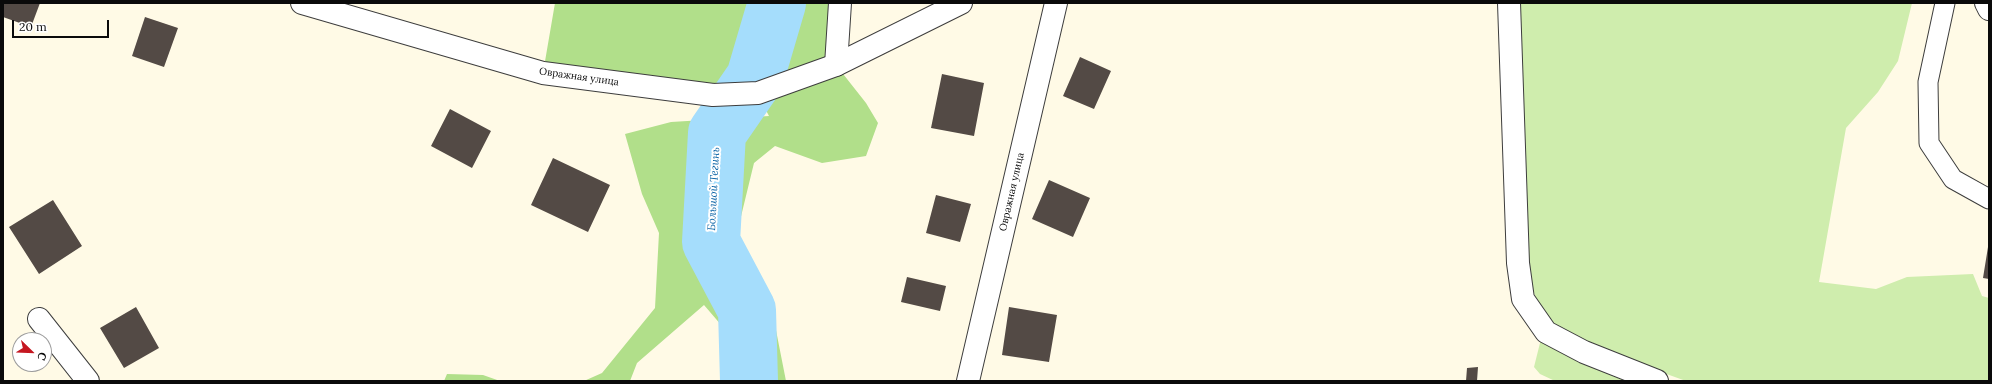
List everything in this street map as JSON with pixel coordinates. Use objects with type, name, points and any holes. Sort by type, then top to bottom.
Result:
[{"type":"street","name":"Овражная улица","points":[[302,3],[543,72],[713,95],[758,93],[836,65],[961,3]]},
{"type":"street","points":[[836,65],[840,3]]},
{"type":"street","name":"Овражная улица","points":[[968,381],[1056,3]]},
{"type":"street","points":[[1509,3],[1518,263],[1523,300],[1546,332],[1584,352],[1657,381]]},
{"type":"street","points":[[1986,3],[1989,9]]},
{"type":"street","points":[[40,319],[88,381]]},
{"type":"lane","points":[[1945,3],[1928,82],[1930,142],[1953,179],[1989,199]]},
{"type":"green space","points":[[555,3],[840,3],[836,65],[866,103],[878,123],[866,156],[822,163],[775,146],[754,163],[736,237],[773,315],[786,381],[737,381],[728,333],[704,305],[637,363],[630,381],[584,381],[602,373],[655,308],[659,233],[642,194],[625,134],[671,122],[769,116],[757,93],[543,73]]},
{"type":"green space","points":[[1520,3],[1912,3],[1898,61],[1878,92],[1846,128],[1819,282],[1876,289],[1907,277],[1973,274],[1982,296],[1989,298],[1989,381],[1686,381],[1572,340],[1545,316],[1535,296],[1527,266]]},
{"type":"green space","points":[[1541,339],[1644,381],[1555,381],[1540,374],[1534,367]]},
{"type":"green space","points":[[447,374],[483,375],[500,381],[444,381]]},
{"type":"building","points":[[3,3],[40,3],[31,27],[3,17]]},
{"type":"building","points":[[145,17],[178,28],[164,67],[132,56]]},
{"type":"building","points":[[1080,57],[1111,71],[1094,109],[1063,96]]},
{"type":"building","points":[[942,74],[984,83],[974,136],[931,128]]},
{"type":"building","points":[[450,109],[491,131],[472,168],[431,146]]},
{"type":"building","points":[[553,158],[610,185],[588,232],[531,205]]},
{"type":"building","points":[[1049,180],[1090,198],[1073,237],[1032,219]]},
{"type":"building","points":[[936,195],[971,204],[960,242],[926,233]]},
{"type":"building","points":[[53,200],[82,246],[39,274],[9,227]]},
{"type":"building","points":[[1989,247],[1989,279],[1983,278]]},
{"type":"building","points":[[907,277],[946,286],[940,311],[901,302]]},
{"type":"building","points":[[136,307],[159,348],[124,368],[100,328]]},
{"type":"building","points":[[1009,307],[1057,315],[1049,362],[1002,355]]},
{"type":"building","points":[[1478,367],[1477,381],[1466,381],[1467,368]]},
{"type":"waterway","name":"Большой Тегинь","points":[[749,381],[747,310],[711,242],[717,133],[755,78],[777,3]]}]
